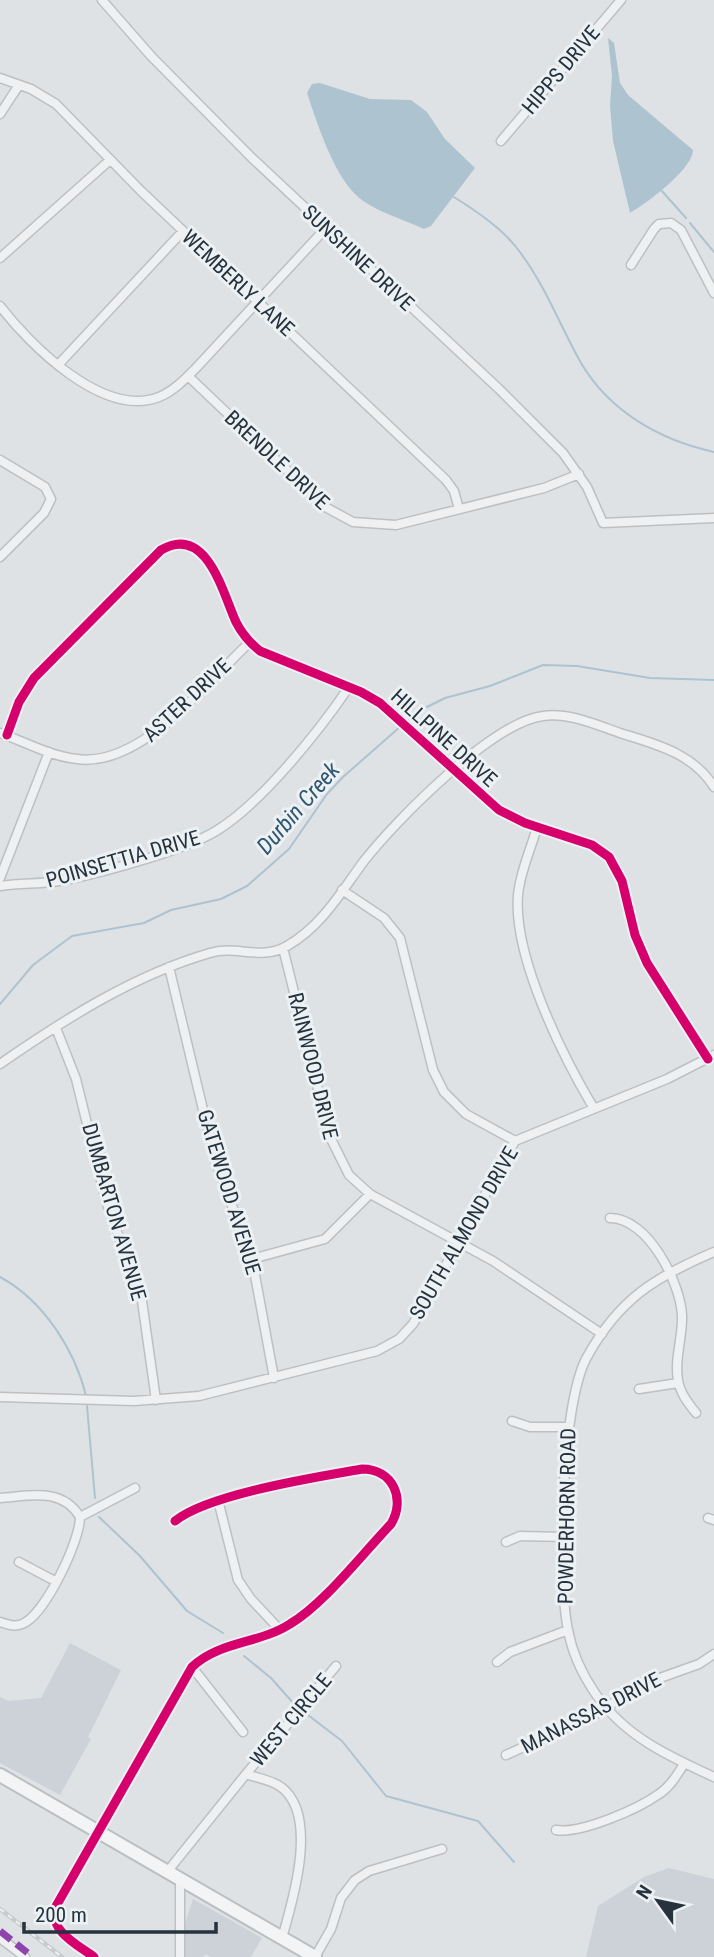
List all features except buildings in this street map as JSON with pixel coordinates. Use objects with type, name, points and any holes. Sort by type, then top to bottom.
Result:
[{"type":"main road","points":[[0,1775],[315,1957]]},
{"type":"street","name":"SUNSHINE DRIVE","points":[[102,0],[151,56],[219,125],[512,401],[579,474],[603,523],[714,517]]},
{"type":"street","name":"HIPPS DRIVE","points":[[501,141],[621,0]]},
{"type":"street","name":"WEMBERLY LANE","points":[[0,78],[56,104],[183,231],[446,480],[454,491],[460,509]]},
{"type":"street","points":[[0,114],[19,85]]},
{"type":"street","points":[[0,258],[110,160]]},
{"type":"street","points":[[631,265],[654,229],[664,222],[671,223],[685,236],[714,293]]},
{"type":"street","points":[[0,306],[23,333],[58,365],[99,390],[131,400],[159,397],[188,376],[326,228]]},
{"type":"street","points":[[58,365],[183,231]]},
{"type":"street","name":"BRENDLE DRIVE","points":[[188,376],[341,518],[386,526],[544,488],[579,474]]},
{"type":"street","points":[[0,460],[45,488],[51,499],[44,513],[0,557]]},
{"type":"street","name":"HILLPINE DRIVE","points":[[4,734],[34,678],[165,548],[184,546],[206,558],[220,578],[237,623],[250,642],[274,659],[349,687],[380,703],[401,719],[499,810],[537,827],[592,845],[615,866],[647,962],[711,1057]]},
{"type":"street","name":"ASTER DRIVE","points":[[4,734],[74,759],[94,760],[132,749],[162,726],[250,642]]},
{"type":"street","name":"POINSETTIA DRIVE","points":[[0,886],[70,878],[183,845],[214,832],[267,786],[349,687]]},
{"type":"street","points":[[0,1064],[128,985],[169,967],[219,950],[256,954],[284,948],[316,926],[390,830],[455,770],[512,726],[551,715],[582,721],[675,752],[698,767],[714,786]]},
{"type":"street","points":[[0,878],[49,752]]},
{"type":"street","points":[[537,827],[519,887],[520,922],[540,1004],[593,1107]]},
{"type":"street","points":[[342,890],[384,918],[400,938],[433,1070],[444,1093],[466,1114],[515,1141]]},
{"type":"street","name":"RAINWOOD DRIVE","points":[[284,948],[332,1146],[349,1175],[370,1194],[514,1274],[602,1334]]},
{"type":"street","name":"GATEWOOD AVENUE","points":[[169,967],[215,1160],[252,1259],[274,1378]]},
{"type":"street","name":"DUMBARTON AVENUE","points":[[56,1028],[74,1071],[106,1201],[142,1301],[156,1400]]},
{"type":"street","name":"SOUTH ALMOND DRIVE","points":[[0,1397],[156,1400],[200,1396],[355,1358],[394,1343],[413,1324],[515,1141],[711,1057]]},
{"type":"street","points":[[252,1259],[325,1239],[370,1194]]},
{"type":"street","points":[[610,1218],[621,1218],[638,1227],[669,1271],[682,1314],[678,1383],[696,1413]]},
{"type":"street","name":"POWDERHORN ROAD","points":[[714,1252],[669,1271],[629,1300],[602,1334],[577,1379],[569,1427],[564,1537],[564,1591],[568,1630],[584,1674],[606,1707],[635,1736],[684,1764],[714,1777]]},
{"type":"street","points":[[639,1389],[678,1383]]},
{"type":"street","points":[[512,1421],[530,1427],[569,1427]]},
{"type":"street","points":[[94,1957],[57,1927],[53,1917],[55,1908],[192,1667],[214,1651],[280,1630],[307,1611],[391,1524],[398,1506],[395,1488],[383,1474],[362,1469],[218,1500],[187,1511],[175,1521]]},
{"type":"street","points":[[80,1517],[135,1488]]},
{"type":"street","points":[[0,1498],[46,1495],[64,1498],[80,1517],[76,1542],[39,1611],[26,1623],[14,1626],[0,1622]]},
{"type":"street","points":[[218,1500],[238,1580],[251,1599],[280,1630]]},
{"type":"street","points":[[506,1542],[520,1536],[564,1537]]},
{"type":"street","points":[[19,1562],[55,1581]]},
{"type":"street","points":[[497,1662],[510,1652],[568,1630]]},
{"type":"street","name":"MANASSAS DRIVE","points":[[506,1755],[606,1707],[646,1683],[699,1664],[714,1654]]},
{"type":"street","name":"WEST CIRCLE","points":[[167,1872],[336,1666]]},
{"type":"street","points":[[192,1667],[243,1732]]},
{"type":"street","points":[[556,1830],[580,1829],[649,1800],[666,1788],[684,1764]]},
{"type":"street","name":"WEST CIRCLE","points":[[246,1774],[282,1788],[302,1826],[300,1851],[282,1938]]},
{"type":"street","points":[[315,1957],[331,1929],[341,1898],[360,1875],[442,1849]]},
{"type":"street","points":[[180,1879],[180,1957]]},
{"type":"street","points":[[0,1938],[25,1957]]},
{"type":"shaded area","points":[[70,1643],[121,1670],[88,1737],[91,1739],[60,1795],[0,1763],[0,1697],[9,1701],[41,1698]]},
{"type":"shaded area","points":[[669,1868],[714,1879],[714,1957],[586,1957],[598,1906],[644,1877]]},
{"type":"shaded area","points":[[193,1899],[262,1938],[251,1957],[211,1957],[205,1954],[204,1957],[183,1957],[184,1927]]},
{"type":"water","points":[[608,38],[614,43],[620,83],[628,95],[693,150],[691,158],[677,176],[630,213],[613,141],[610,106],[612,76]]},
{"type":"water","points":[[320,83],[370,99],[411,100],[427,112],[445,139],[475,168],[431,226],[424,229],[379,210],[363,201],[348,186],[327,147],[307,93],[312,84]]},
{"type":"waterway","points":[[661,190],[686,218]]},
{"type":"waterway","points":[[454,197],[495,226],[526,260],[581,363],[606,396],[622,410],[656,431],[694,447],[714,452]]},
{"type":"waterway","points":[[690,223],[714,252]]},
{"type":"waterway","name":"Durbin Creek","points":[[405,723],[419,711],[445,698],[490,686],[543,665],[577,666],[650,678],[714,680]]},
{"type":"waterway","name":"Durbin Creek","points":[[0,1004],[33,965],[72,936],[144,923],[171,910],[221,899],[247,886],[289,849],[327,794],[343,777],[401,726]]},
{"type":"waterway","points":[[0,1277],[30,1299],[55,1328],[74,1361],[86,1396]]},
{"type":"waterway","points":[[87,1406],[95,1498]]},
{"type":"waterway","points":[[99,1517],[140,1556],[187,1611],[223,1633]]},
{"type":"waterway","points":[[244,1656],[271,1678],[295,1705]]},
{"type":"waterway","points":[[304,1712],[342,1741],[386,1796],[478,1821],[514,1862]]},
{"type":"railway","points":[[0,1909],[62,1957]]},
{"type":"marked path","points":[[0,1931],[33,1957]]},
{"type":"cycle path","points":[[7,735],[19,702],[34,678],[161,550],[177,544],[190,546],[202,554],[211,565],[238,626],[260,651],[361,692],[380,703],[499,810],[525,823],[592,845],[609,857],[622,881],[635,935],[647,963],[708,1059]]},
{"type":"cycle path","points":[[94,1957],[60,1930],[54,1916],[55,1908],[192,1667],[214,1652],[278,1631],[303,1615],[330,1591],[391,1524],[397,1496],[394,1487],[382,1474],[362,1469],[237,1495],[191,1511],[175,1521]]}]
